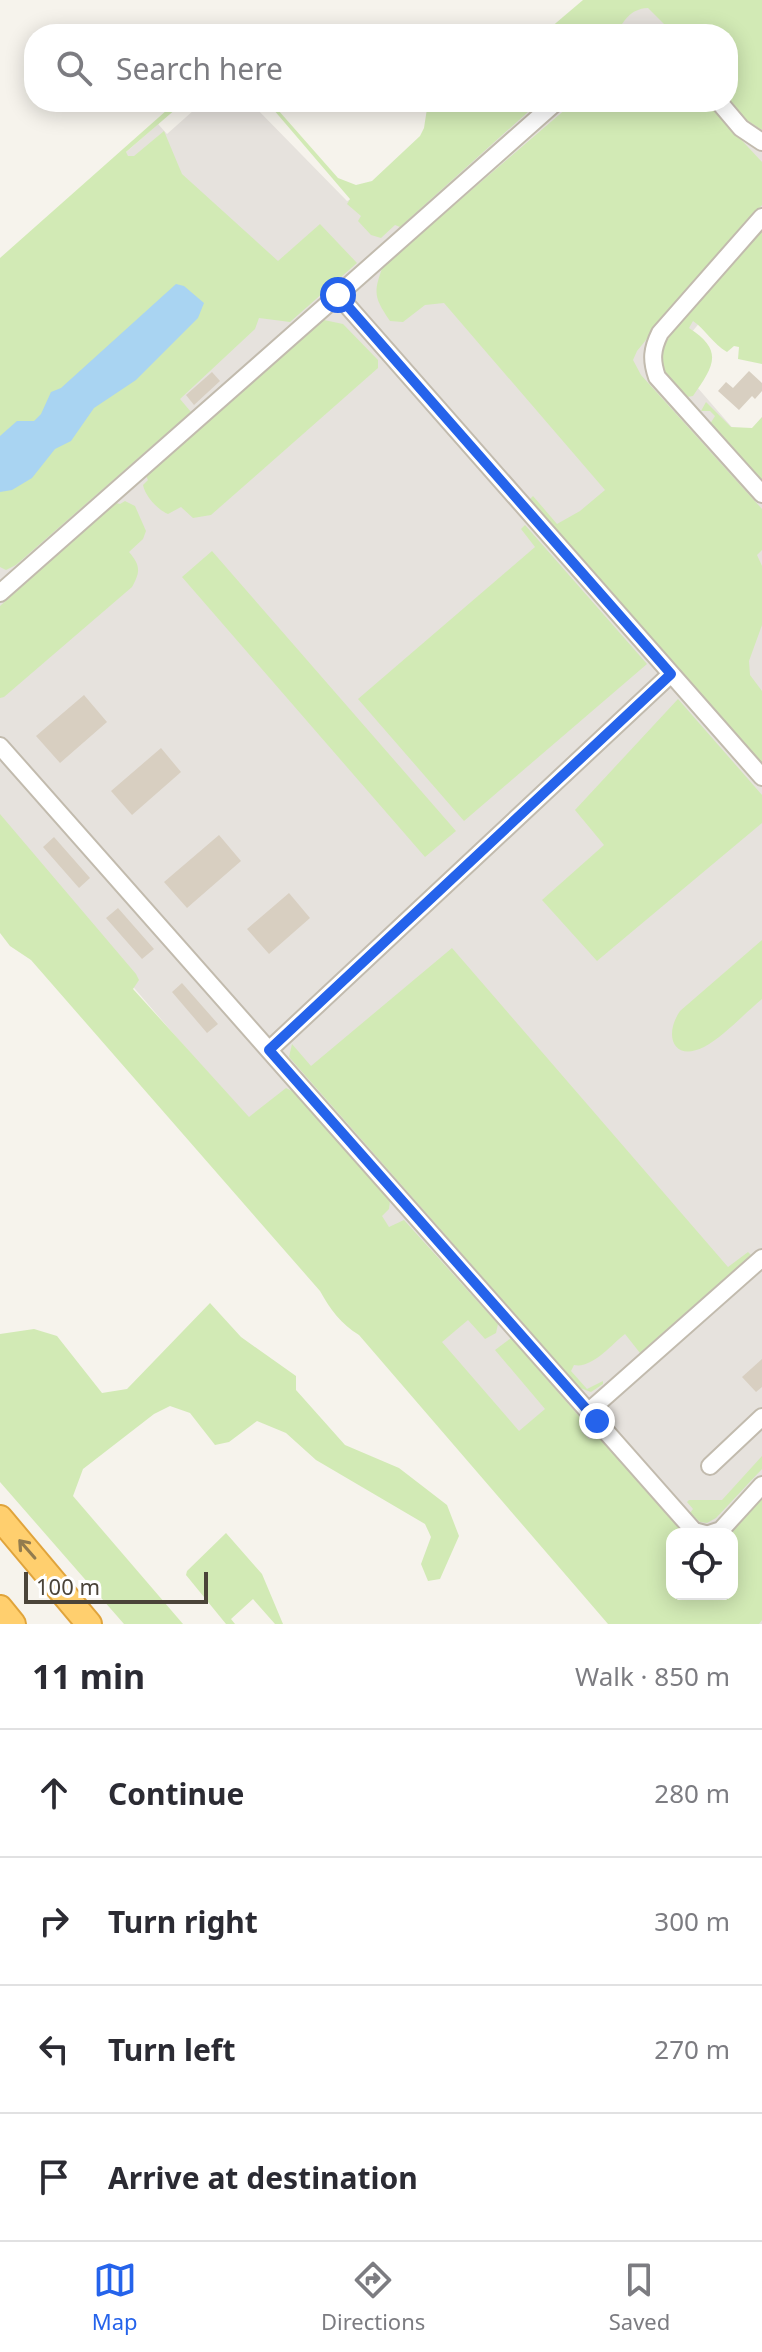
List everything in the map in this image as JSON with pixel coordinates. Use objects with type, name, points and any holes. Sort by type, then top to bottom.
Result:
[{"type":"highway","points":[[0,1518],[90,1624]]},
{"type":"highway","points":[[0,1608],[13,1624]]},
{"type":"lane","points":[[0,593],[545,112]]},
{"type":"lane","points":[[727,112],[741,128],[762,142]]},
{"type":"lane","points":[[762,217],[660,333],[653,348],[652,364],[657,377],[762,494]]},
{"type":"lane","points":[[338,295],[762,777]]},
{"type":"lane","points":[[269,1050],[671,674]]},
{"type":"lane","points":[[0,746],[691,1528]]},
{"type":"lane","points":[[589,1411],[762,1258]]},
{"type":"lane","points":[[710,1466],[762,1417]]},
{"type":"lane","points":[[723,1528],[762,1485]]},
{"type":"shaded area","points":[[600,0],[696,0],[719,24],[572,24]]},
{"type":"shaded area","points":[[738,44],[762,69],[762,248],[671,357],[762,462],[762,1624],[681,1624],[0,832],[0,263],[158,124],[167,134],[192,112],[260,112],[347,201],[376,188],[467,112],[738,112]]},
{"type":"green space","points":[[583,0],[762,0],[762,130],[738,111],[738,24],[664,24],[648,8],[632,13],[622,24],[555,24]]},
{"type":"green space","points":[[165,112],[172,112],[126,152],[128,156],[134,156],[164,131],[182,174],[278,261],[320,224],[357,263],[290,322],[259,318],[255,329],[180,399],[191,412],[16,565],[6,570],[0,567],[0,258]]},
{"type":"green space","points":[[276,112],[280,112],[338,178],[356,185],[372,181],[420,136],[426,112],[528,112],[400,227],[395,225],[381,238],[371,235],[358,221],[361,216],[347,204],[350,199]]},
{"type":"green space","points":[[562,112],[715,112],[762,162],[762,205],[703,270],[633,360],[641,375],[762,509],[762,550],[757,555],[762,566],[762,625],[749,661],[750,675],[762,691],[762,763],[528,501],[533,496],[557,524],[580,511],[605,490],[444,303],[425,305],[403,322],[390,321],[377,295],[383,266]]},
{"type":"green space","points":[[762,229],[762,364],[738,359],[739,347],[734,346],[727,352],[693,321],[689,328],[708,344],[712,360],[700,386],[693,396],[687,397],[662,367],[662,351],[685,316]]},
{"type":"green space","points":[[324,320],[343,324],[378,360],[378,368],[211,515],[193,518],[181,507],[168,514],[156,506],[144,489],[143,485],[148,480],[146,476]]},
{"type":"green space","points":[[706,402],[731,427],[752,428],[762,417],[762,482],[710,424],[715,416],[710,411],[701,411]]},
{"type":"green space","points":[[125,501],[135,506],[146,531],[143,539],[129,552],[138,568],[132,587],[0,698],[0,606],[116,503]]},
{"type":"green space","points":[[525,525],[647,664],[464,821],[358,699],[535,547],[521,529]]},
{"type":"green space","points":[[212,551],[456,831],[425,857],[182,577]]},
{"type":"green space","points":[[678,699],[762,795],[762,823],[597,961],[542,900],[604,845],[575,810]]},
{"type":"green space","points":[[0,814],[136,974],[139,980],[133,989],[249,1117],[286,1088],[294,1092],[390,1201],[389,1209],[382,1216],[389,1227],[404,1220],[498,1324],[496,1333],[485,1339],[468,1320],[442,1342],[519,1431],[545,1409],[495,1350],[511,1338],[584,1422],[585,1427],[581,1431],[589,1439],[598,1436],[679,1528],[666,1528],[666,1600],[738,1600],[738,1528],[735,1528],[762,1499],[762,1620],[759,1624],[608,1624],[359,1335],[336,1316],[320,1291],[31,960],[10,946],[0,933]]},
{"type":"green space","points":[[762,940],[762,999],[711,1043],[694,1051],[679,1049],[674,1044],[672,1029],[680,1011]]},
{"type":"green space","points":[[452,948],[728,1267],[748,1252],[751,1255],[640,1353],[625,1334],[595,1360],[574,1365],[571,1371],[587,1389],[603,1381],[591,1392],[580,1388],[289,1057],[292,1044],[311,1066]]},
{"type":"green space","points":[[210,1303],[241,1337],[296,1376],[296,1390],[345,1445],[399,1468],[447,1505],[459,1536],[440,1579],[428,1581],[421,1564],[431,1537],[425,1524],[316,1460],[286,1433],[257,1421],[229,1442],[215,1445],[190,1413],[170,1406],[154,1414],[83,1469],[73,1496],[183,1624],[124,1624],[0,1482],[0,1334],[34,1329],[57,1336],[102,1393],[127,1389]]},
{"type":"green space","points":[[762,1456],[762,1469],[716,1518],[707,1523],[700,1522],[690,1513],[693,1509],[687,1502],[689,1500],[722,1500]]},
{"type":"green space","points":[[226,1533],[262,1574],[283,1624],[275,1624],[253,1599],[231,1619],[235,1624],[226,1624],[186,1575]]},
{"type":"water","points":[[176,284],[184,286],[204,303],[198,318],[136,380],[94,408],[71,441],[55,449],[32,478],[12,490],[0,492],[0,436],[17,421],[34,421],[41,414],[51,392],[61,388]]},
{"type":"building","points":[[749,371],[762,383],[762,391],[755,399],[752,396],[739,410],[718,391],[726,382],[733,388]]},
{"type":"building","points":[[212,372],[220,381],[194,405],[186,395]]},
{"type":"building","points":[[84,695],[107,722],[60,763],[36,736]]},
{"type":"building","points":[[161,748],[181,772],[132,815],[111,791]]},
{"type":"building","points":[[219,835],[241,861],[187,908],[164,882]]},
{"type":"building","points":[[54,837],[90,878],[79,888],[43,847]]},
{"type":"building","points":[[289,893],[310,918],[269,954],[247,929]]},
{"type":"building","points":[[118,908],[154,949],[142,959],[106,918]]},
{"type":"building","points":[[182,983],[218,1024],[207,1033],[172,992]]},
{"type":"building","points":[[762,1359],[762,1387],[756,1392],[742,1377]]},
{"type":"route","points":[[338,295],[671,674],[269,1050],[597,1421]]}]
